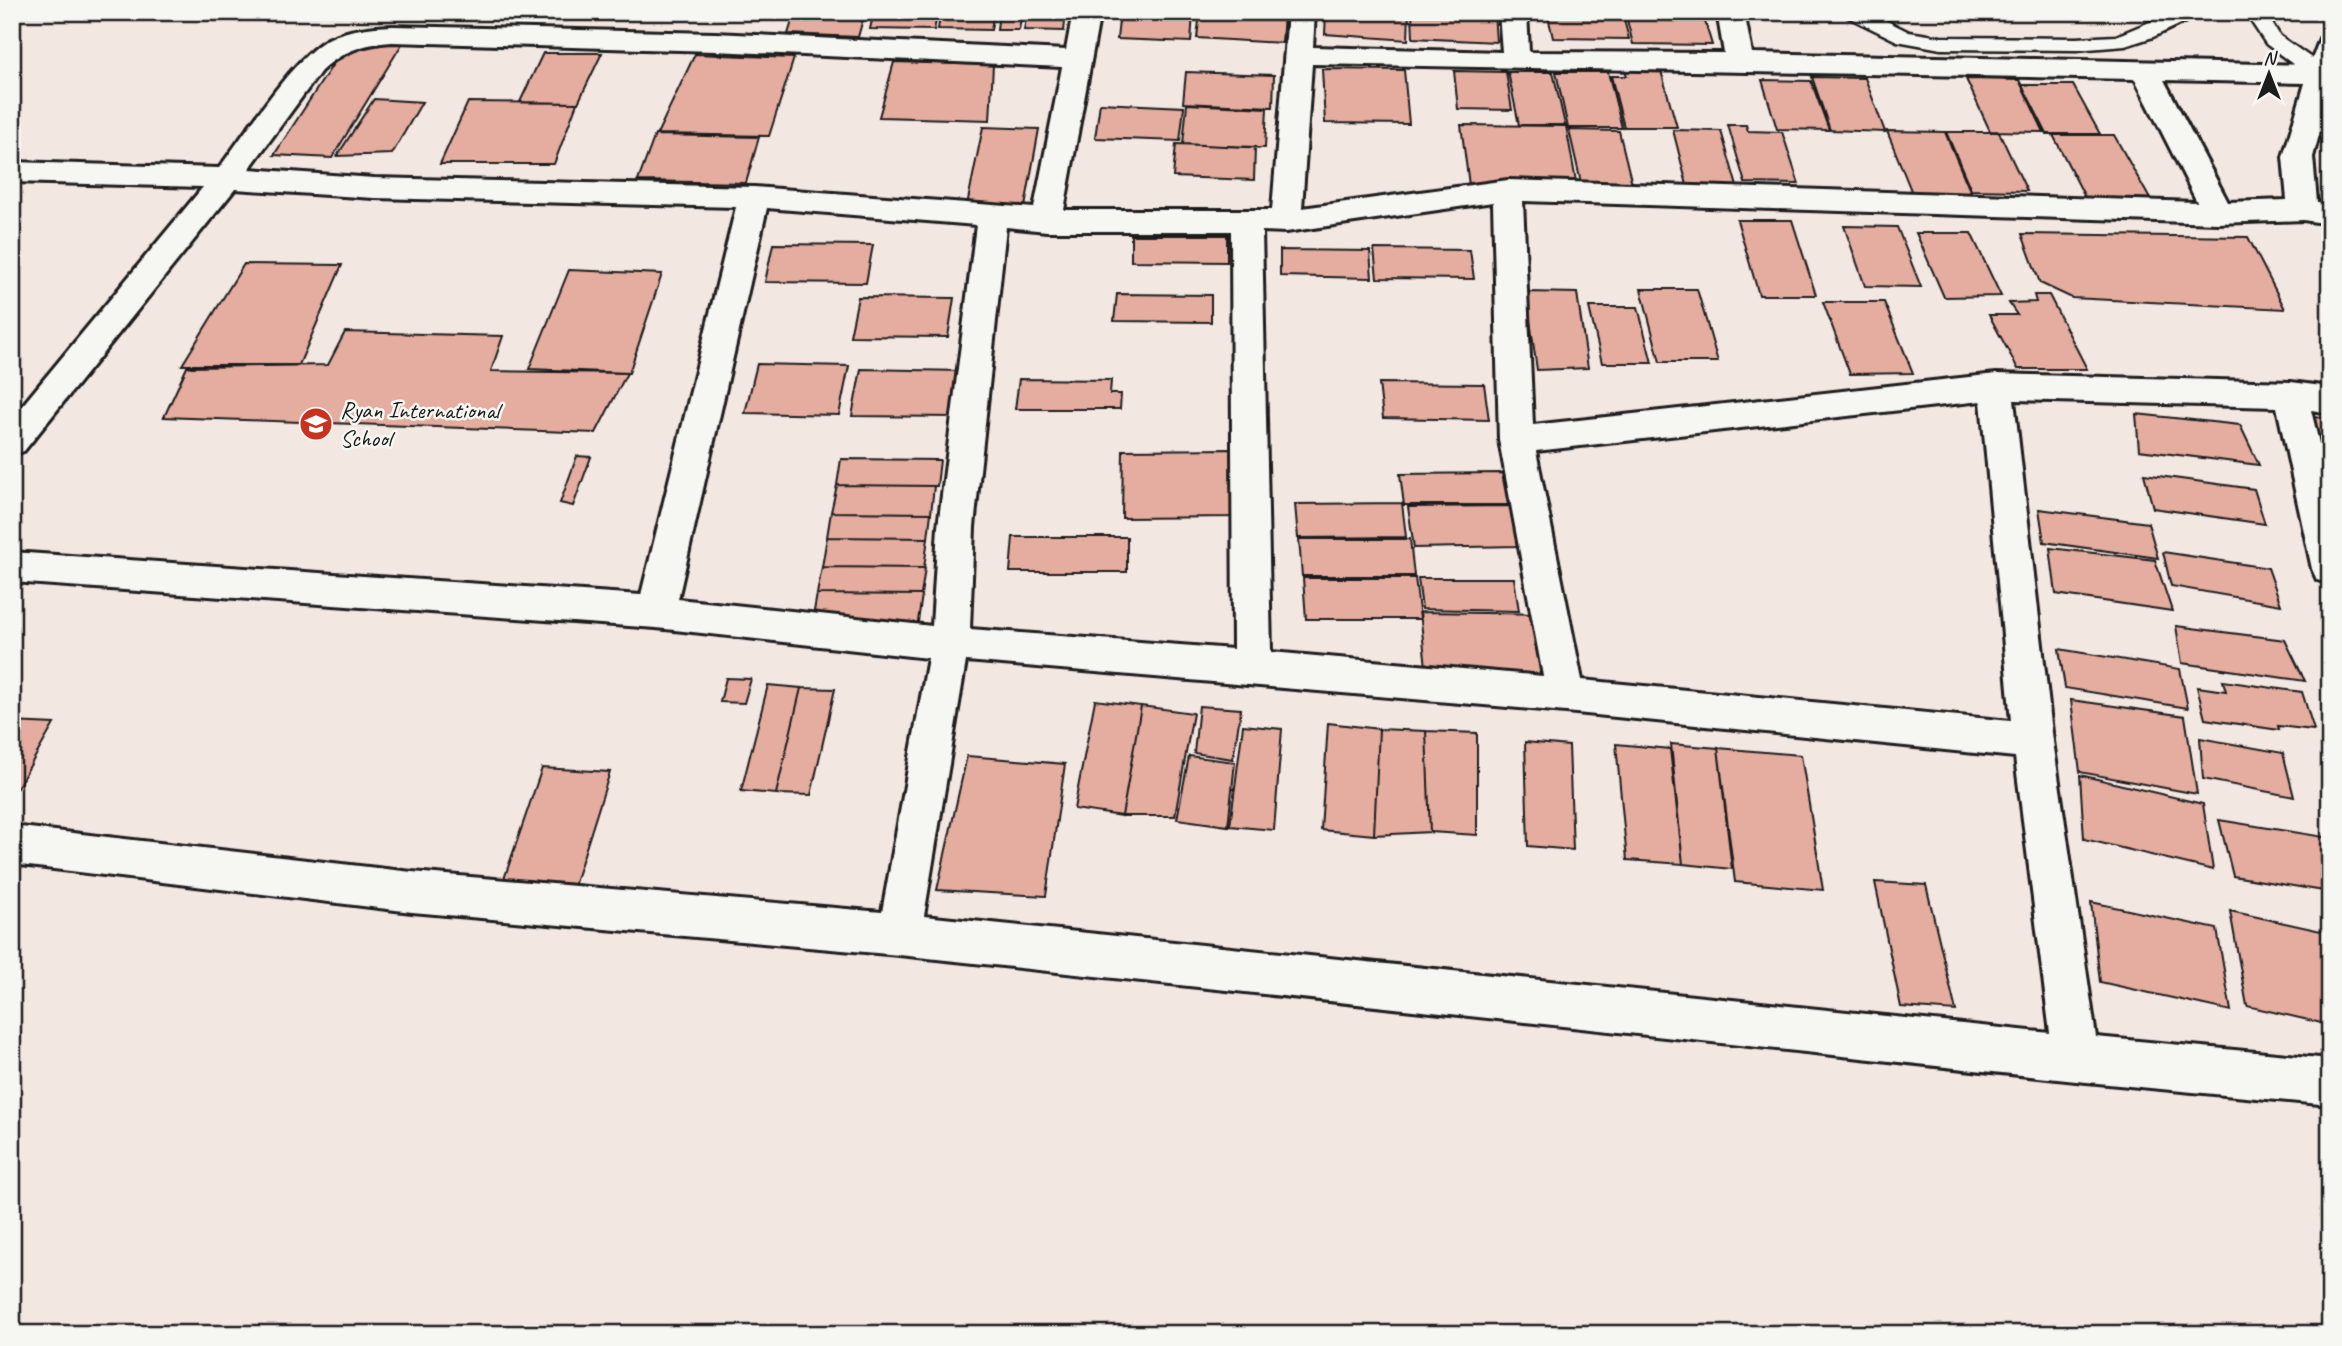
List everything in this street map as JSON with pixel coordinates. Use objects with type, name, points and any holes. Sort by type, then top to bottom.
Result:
[{"type":"street","points":[[1047,220],[1087,12]]},
{"type":"street","points":[[1286,221],[1302,12]]},
{"type":"street","points":[[1513,12],[1516,61]]},
{"type":"street","points":[[1730,12],[1740,62]]},
{"type":"street","points":[[12,442],[228,178],[311,65],[327,50],[345,40],[392,34],[769,34],[1078,59]]},
{"type":"street","points":[[12,172],[228,178],[374,188],[754,197],[1047,220],[1286,221],[1508,190],[2218,213],[2316,212],[2298,157],[2330,44]]},
{"type":"street","points":[[1299,55],[2320,74]]},
{"type":"street","points":[[2144,69],[2218,213]]},
{"type":"street","points":[[1508,190],[1516,440],[1566,695]]},
{"type":"street","points":[[656,612],[754,197]]},
{"type":"street","points":[[899,934],[950,644],[956,527],[992,216]]},
{"type":"street","points":[[1246,221],[1252,667]]},
{"type":"street","points":[[1516,440],[1996,387],[2291,395],[2330,400]]},
{"type":"street","points":[[1996,387],[2033,741],[2076,1058]]},
{"type":"street","points":[[2291,395],[2330,569]]},
{"type":"street","points":[[12,567],[656,612],[950,644],[1566,695],[2033,741]]},
{"type":"street","points":[[12,845],[412,892],[899,934],[2076,1058],[2330,1082]]},
{"type":"lane","points":[[1853,12],[1904,37],[1941,43],[2076,44],[2118,42],[2146,33],[2191,12]]},
{"type":"lane","points":[[2255,12],[2273,40],[2320,74]]},
{"type":"building","points":[[795,12],[865,12],[858,37],[788,34]]},
{"type":"building","points":[[874,12],[938,12],[934,30],[870,29]]},
{"type":"building","points":[[941,12],[994,12],[991,30],[938,29]]},
{"type":"building","points":[[999,12],[1022,12],[1019,30],[997,30]]},
{"type":"building","points":[[1027,12],[1066,12],[1064,31],[1024,30]]},
{"type":"building","points":[[1120,12],[1193,13],[1191,42],[1117,39]]},
{"type":"building","points":[[1200,12],[1284,14],[1282,43],[1197,38]]},
{"type":"building","points":[[1326,12],[1409,12],[1408,40],[1325,34]]},
{"type":"building","points":[[1412,12],[1494,12],[1496,42],[1413,38]]},
{"type":"building","points":[[1547,12],[1622,12],[1629,39],[1553,38]]},
{"type":"building","points":[[1625,12],[1702,12],[1712,45],[1633,44]]},
{"type":"building","points":[[348,41],[402,44],[332,158],[274,155]]},
{"type":"building","points":[[543,53],[602,53],[578,103],[520,102]]},
{"type":"building","points":[[695,54],[794,58],[769,136],[657,134]]},
{"type":"building","points":[[894,62],[993,65],[990,120],[879,117]]},
{"type":"building","points":[[1322,69],[1404,70],[1409,124],[1325,123]]},
{"type":"building","points":[[1454,71],[1506,72],[1512,110],[1458,109]]},
{"type":"building","points":[[1625,71],[1661,71],[1677,127],[1624,127],[1611,76],[1627,76]]},
{"type":"building","points":[[1186,72],[1274,75],[1273,107],[1183,103]]},
{"type":"building","points":[[1508,72],[1553,72],[1565,125],[1519,125]]},
{"type":"building","points":[[1556,72],[1608,72],[1622,128],[1568,128]]},
{"type":"building","points":[[1812,77],[1865,78],[1885,132],[1830,130]]},
{"type":"building","points":[[1966,79],[2019,80],[2044,132],[1990,131]]},
{"type":"building","points":[[1762,80],[1811,81],[1829,130],[1777,129]]},
{"type":"building","points":[[2022,85],[2073,85],[2100,134],[2047,134]]},
{"type":"building","points":[[374,99],[422,102],[392,154],[337,156]]},
{"type":"building","points":[[468,102],[577,103],[554,164],[440,164]]},
{"type":"building","points":[[1100,103],[1184,107],[1180,141],[1095,138]]},
{"type":"building","points":[[1187,104],[1267,108],[1265,148],[1183,144]]},
{"type":"building","points":[[1461,125],[1566,126],[1577,187],[1469,185]]},
{"type":"building","points":[[1728,125],[1746,125],[1748,131],[1782,132],[1799,184],[1745,183]]},
{"type":"building","points":[[983,127],[1039,129],[1025,207],[967,205]]},
{"type":"building","points":[[1569,130],[1619,131],[1633,188],[1582,187]]},
{"type":"building","points":[[1673,130],[1721,131],[1738,190],[1688,189]]},
{"type":"building","points":[[1887,131],[1945,132],[1971,193],[1912,193]]},
{"type":"building","points":[[1946,132],[1999,132],[2027,191],[1971,190]]},
{"type":"building","points":[[655,135],[759,137],[746,183],[638,181]]},
{"type":"building","points":[[2053,135],[2114,135],[2150,199],[2086,199]]},
{"type":"building","points":[[1176,144],[1255,147],[1254,180],[1173,177]]},
{"type":"building","points":[[1737,220],[1792,220],[1816,295],[1759,295]]},
{"type":"building","points":[[1844,226],[1897,227],[1921,287],[1865,286]]},
{"type":"building","points":[[1916,233],[1971,233],[2001,296],[1944,297]]},
{"type":"building","points":[[2022,234],[2248,237],[2285,309],[2072,298],[2040,283]]},
{"type":"building","points":[[1131,235],[1227,235],[1227,262],[1131,261]]},
{"type":"building","points":[[773,244],[873,245],[866,283],[765,282]]},
{"type":"building","points":[[1374,249],[1470,250],[1474,279],[1377,278]]},
{"type":"building","points":[[1280,250],[1370,251],[1372,278],[1280,276]]},
{"type":"building","points":[[244,264],[342,265],[299,365],[182,365]]},
{"type":"building","points":[[569,270],[662,274],[629,373],[529,369]]},
{"type":"building","points":[[1641,289],[1697,289],[1718,362],[1660,362]]},
{"type":"building","points":[[1526,292],[1577,293],[1588,368],[1537,370]]},
{"type":"building","points":[[1117,294],[1211,295],[1211,322],[1114,321]]},
{"type":"building","points":[[2034,295],[2049,295],[2087,369],[2018,369],[1989,315],[2017,315],[2009,303],[2036,302]]},
{"type":"building","points":[[858,297],[954,298],[948,337],[850,336]]},
{"type":"building","points":[[1823,302],[1884,302],[1913,373],[1850,374]]},
{"type":"building","points":[[1589,307],[1638,307],[1652,363],[1602,363]]},
{"type":"building","points":[[345,332],[503,336],[491,371],[627,373],[596,433],[164,417],[187,367],[328,365]]},
{"type":"building","points":[[757,364],[849,366],[839,415],[745,413]]},
{"type":"building","points":[[861,369],[962,371],[955,417],[852,416]]},
{"type":"building","points":[[1019,379],[1111,380],[1110,394],[1121,394],[1120,409],[1015,409]]},
{"type":"building","points":[[1379,383],[1484,384],[1489,420],[1383,418]]},
{"type":"building","points":[[2136,414],[2240,425],[2259,465],[2139,450]]},
{"type":"building","points":[[2309,417],[2330,418],[2330,466],[2320,465]]},
{"type":"building","points":[[1233,449],[1236,517],[1122,518],[1123,450]]},
{"type":"building","points":[[577,456],[591,457],[573,506],[560,503]]},
{"type":"building","points":[[841,459],[940,460],[937,486],[837,485]]},
{"type":"building","points":[[1502,473],[1508,505],[1404,505],[1400,474]]},
{"type":"building","points":[[2144,474],[2254,489],[2265,524],[2153,508]]},
{"type":"building","points":[[837,485],[934,486],[931,513],[831,512]]},
{"type":"building","points":[[1402,503],[1406,537],[1298,538],[1295,504]]},
{"type":"building","points":[[1511,506],[1518,546],[1414,548],[1408,507]]},
{"type":"building","points":[[2039,509],[2148,523],[2158,558],[2044,542]]},
{"type":"building","points":[[831,512],[931,513],[928,538],[827,537]]},
{"type":"building","points":[[827,537],[928,538],[924,568],[822,567]]},
{"type":"building","points":[[1013,537],[1127,537],[1127,572],[1010,572]]},
{"type":"building","points":[[1299,539],[1410,539],[1414,576],[1302,576]]},
{"type":"building","points":[[2050,548],[2155,560],[2172,611],[2056,594]]},
{"type":"building","points":[[2163,552],[2268,568],[2281,605],[2171,586]]},
{"type":"building","points":[[822,567],[925,568],[921,595],[817,594]]},
{"type":"building","points":[[1303,578],[1415,578],[1420,619],[1306,619]]},
{"type":"building","points":[[1418,578],[1514,578],[1519,611],[1422,609]]},
{"type":"building","points":[[817,594],[922,595],[917,628],[811,628]]},
{"type":"building","points":[[1420,612],[1543,614],[1552,677],[1427,676]]},
{"type":"building","points":[[2176,626],[2285,640],[2305,681],[2182,663]]},
{"type":"building","points":[[2059,649],[2180,669],[2188,708],[2065,688]]},
{"type":"building","points":[[726,678],[751,679],[744,703],[720,702]]},
{"type":"building","points":[[2223,681],[2302,692],[2314,730],[2278,726],[2279,730],[2205,719],[2197,687],[2226,691]]},
{"type":"building","points":[[768,685],[801,688],[776,794],[741,791]]},
{"type":"building","points":[[801,688],[835,689],[811,795],[776,794]]},
{"type":"building","points":[[1095,700],[1141,706],[1122,816],[1074,809]]},
{"type":"building","points":[[2071,700],[2185,716],[2197,794],[2080,772]]},
{"type":"building","points":[[1141,706],[1193,713],[1175,816],[1122,816]]},
{"type":"building","points":[[1199,706],[1241,709],[1233,759],[1194,753]]},
{"type":"building","points":[[12,722],[54,724],[12,797]]},
{"type":"building","points":[[1328,723],[1379,729],[1374,835],[1321,830]]},
{"type":"building","points":[[1243,725],[1282,729],[1274,830],[1230,826]]},
{"type":"building","points":[[1379,729],[1426,731],[1430,832],[1374,835]]},
{"type":"building","points":[[1426,731],[1477,733],[1477,835],[1430,832]]},
{"type":"building","points":[[2200,738],[2283,753],[2294,797],[2203,779]]},
{"type":"building","points":[[1525,742],[1569,746],[1573,850],[1528,846]]},
{"type":"building","points":[[1616,744],[1670,749],[1683,864],[1627,860]]},
{"type":"building","points":[[1671,744],[1718,748],[1732,869],[1683,864]]},
{"type":"building","points":[[1718,748],[1801,755],[1823,890],[1735,882]]},
{"type":"building","points":[[967,756],[1065,764],[1046,896],[937,890]]},
{"type":"building","points":[[1189,756],[1235,762],[1228,826],[1177,819]]},
{"type":"building","points":[[542,768],[610,772],[574,886],[503,882]]},
{"type":"building","points":[[2080,775],[2203,804],[2213,870],[2084,839]]},
{"type":"building","points":[[2219,820],[2330,838],[2330,892],[2233,876]]},
{"type":"building","points":[[1875,882],[1926,885],[1956,1011],[1901,1007]]},
{"type":"building","points":[[2091,902],[2217,929],[2231,1011],[2100,982]]},
{"type":"building","points":[[2230,911],[2330,933],[2330,1025],[2247,1006]]},
{"type":"place","name":"Ryan International School","points":[[316,424]]}]
